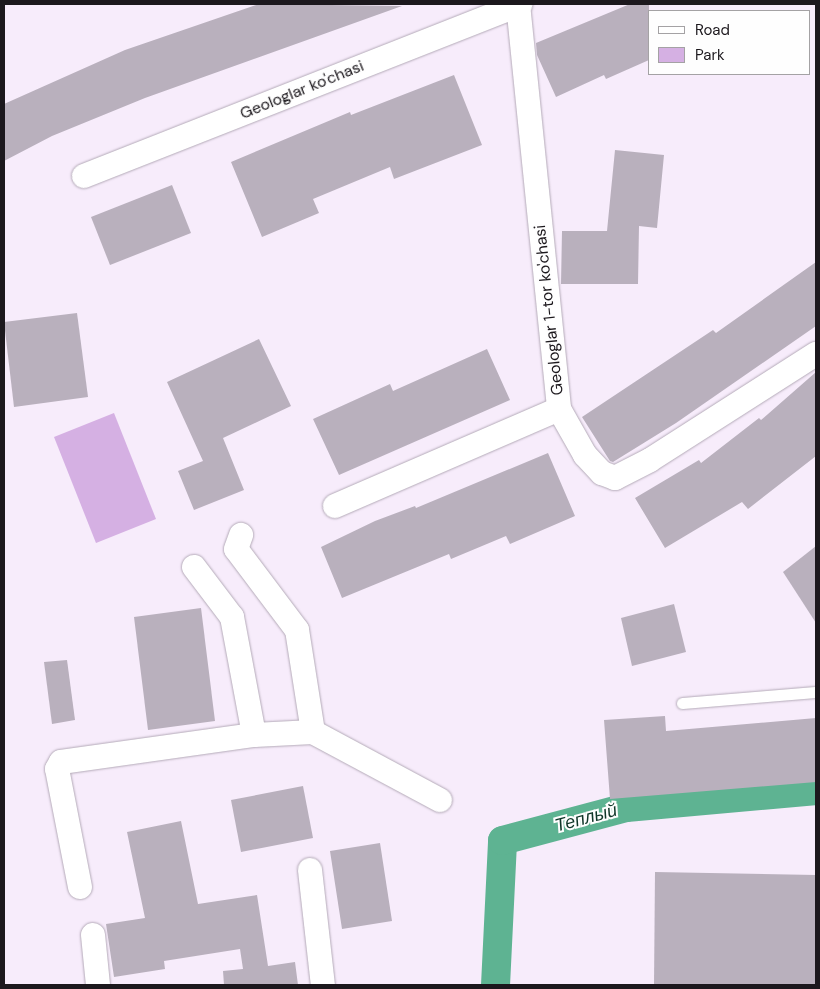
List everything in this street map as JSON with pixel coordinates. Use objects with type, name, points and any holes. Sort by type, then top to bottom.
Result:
[{"type":"street","name":"Geologlar ko'chasi","points":[[84,176],[519,4]]},
{"type":"street","name":"Geologlar 1-tor ko'chasi","points":[[519,4],[559,409],[585,455],[602,473],[614,478],[650,460],[816,354]]},
{"type":"street","points":[[334,506],[559,409]]},
{"type":"street","points":[[242,535],[236,549],[292,619],[297,630],[313,732]]},
{"type":"street","points":[[194,567],[232,617],[254,735]]},
{"type":"street","points":[[80,887],[57,769],[60,762],[254,735],[313,732],[440,800]]},
{"type":"street","points":[[310,870],[323,985]]},
{"type":"street","points":[[92,935],[98,985]]},
{"type":"lane","points":[[682,703],[816,692]]},
{"type":"green space","points":[[114,413],[156,519],[96,543],[54,437]]},
{"type":"building","points":[[259,4],[402,6],[145,98],[52,136],[4,161],[4,104],[125,50]]},
{"type":"building","points":[[630,4],[649,4],[648,60],[606,79],[604,75],[556,97],[537,55],[536,43]]},
{"type":"building","points":[[454,75],[482,145],[394,179],[390,167],[313,199],[319,213],[262,237],[231,162],[350,112],[351,115]]},
{"type":"building","points":[[615,150],[664,155],[657,228],[639,226],[638,284],[561,284],[562,231],[607,231]]},
{"type":"building","points":[[172,185],[191,233],[110,265],[91,217]]},
{"type":"building","points":[[816,262],[816,326],[676,423],[613,462],[610,461],[582,417],[713,330],[716,333]]},
{"type":"building","points":[[77,313],[88,397],[14,407],[4,322]]},
{"type":"building","points":[[259,339],[291,406],[223,438],[244,490],[194,510],[178,471],[203,461],[167,382]]},
{"type":"building","points":[[487,349],[510,400],[339,475],[313,419],[390,384],[393,391]]},
{"type":"building","points":[[816,372],[816,456],[748,509],[742,502],[665,548],[635,498],[699,460],[701,463],[759,418],[761,420]]},
{"type":"building","points":[[548,453],[575,516],[510,544],[506,536],[451,559],[449,554],[342,598],[321,547],[375,521],[415,506],[416,508]]},
{"type":"building","points":[[816,546],[816,623],[783,572]]},
{"type":"building","points":[[674,604],[686,652],[632,666],[621,618]]},
{"type":"building","points":[[201,608],[215,721],[148,730],[134,617]]},
{"type":"building","points":[[67,660],[75,720],[52,724],[44,662]]},
{"type":"building","points":[[665,716],[666,731],[816,718],[816,782],[610,799],[604,720]]},
{"type":"building","points":[[303,786],[313,838],[241,852],[231,800]]},
{"type":"building","points":[[181,821],[198,904],[257,895],[268,966],[295,962],[298,985],[224,985],[223,971],[243,969],[240,949],[164,961],[165,969],[114,977],[106,924],[145,918],[127,832]]},
{"type":"building","points":[[380,843],[392,921],[342,929],[330,851]]},
{"type":"building","points":[[655,872],[816,875],[816,985],[654,985]]},
{"type":"waterway","name":"Теплый","points":[[495,985],[502,840],[626,807],[816,790]]}]
